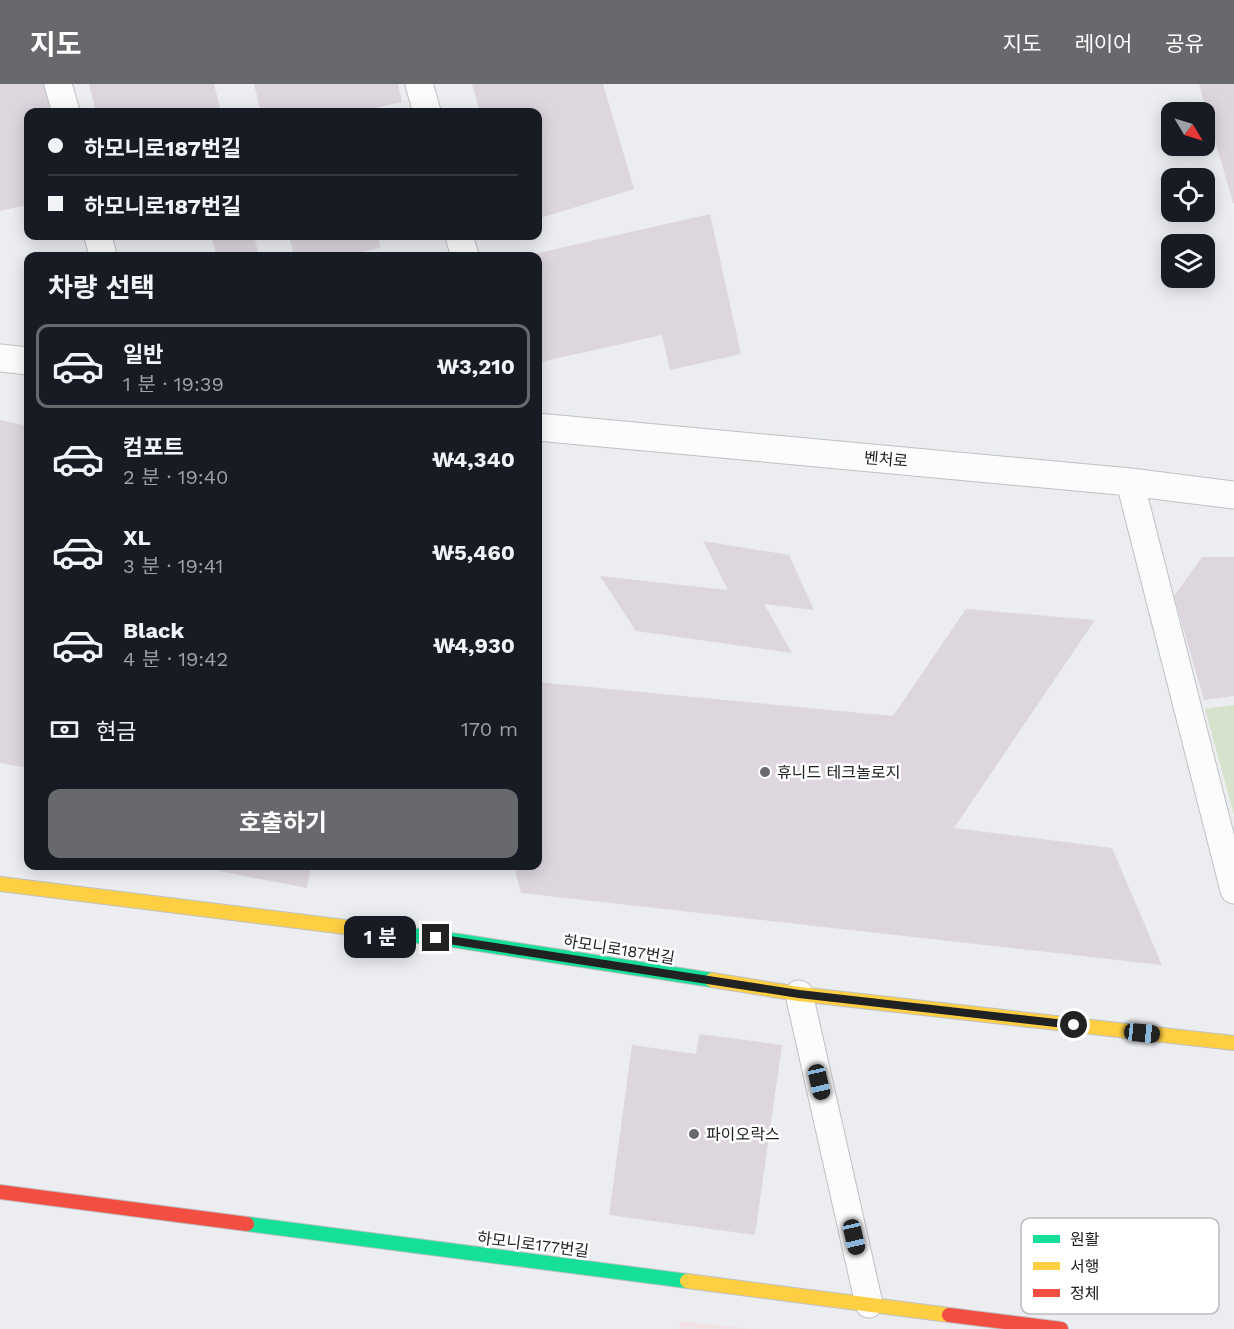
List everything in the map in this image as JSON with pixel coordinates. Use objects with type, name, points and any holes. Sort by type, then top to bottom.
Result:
[{"type":"street","points":[[58,84],[65,108]]},
{"type":"street","points":[[419,84],[425,108]]},
{"type":"street","points":[[0,358],[24,361]]},
{"type":"street","name":"벤처로","points":[[542,427],[1130,482],[1234,495]]},
{"type":"street","points":[[1130,482],[1234,890]]},
{"type":"street","name":"하모니로187번길","points":[[0,884],[459,941],[799,994],[1234,1043]]},
{"type":"street","points":[[799,994],[869,1304]]},
{"type":"street","name":"하모니로177번길","points":[[0,1192],[1061,1329]]},
{"type":"shaded area","points":[[680,1321],[753,1329],[679,1329]]},
{"type":"green space","points":[[1234,705],[1234,815],[1205,709]]},
{"type":"building","points":[[0,84],[46,84],[52,108],[24,108],[24,206],[0,211]]},
{"type":"building","points":[[89,84],[214,84],[220,108],[95,108]]},
{"type":"building","points":[[254,84],[398,84],[402,102],[375,108],[260,108]]},
{"type":"building","points":[[472,84],[603,84],[634,189],[542,217],[542,108],[479,108]]},
{"type":"building","points":[[1199,84],[1234,84],[1234,203],[1215,140],[1215,102],[1204,102]]},
{"type":"building","points":[[710,214],[741,354],[670,370],[662,335],[542,362],[542,252]]},
{"type":"building","points":[[212,240],[255,240],[258,252],[216,252]]},
{"type":"building","points":[[290,240],[379,240],[380,248],[361,252],[293,252]]},
{"type":"building","points":[[0,420],[24,425],[24,767],[0,763]]},
{"type":"building","points":[[703,541],[789,555],[814,610],[764,604],[792,653],[636,631],[600,576],[728,590]]},
{"type":"building","points":[[1202,557],[1234,557],[1234,696],[1204,700],[1174,596]]},
{"type":"building","name":"휴니드 테크놀로지","points":[[966,609],[1095,620],[954,828],[1112,848],[1162,965],[521,893],[515,870],[542,870],[542,682],[893,716]]},
{"type":"building","points":[[219,870],[310,870],[307,888]]},
{"type":"building","name":"파이오락스","points":[[699,1034],[782,1045],[755,1235],[609,1215],[632,1045],[696,1054]]},
{"type":"traffic: fast","points":[[361,929],[459,941],[712,980]]},
{"type":"traffic: fast","points":[[247,1224],[687,1281]]},
{"type":"traffic: slow","points":[[0,884],[361,929]]},
{"type":"traffic: slow","points":[[712,980],[799,994],[1234,1043]]},
{"type":"traffic: slow","points":[[687,1281],[949,1315]]},
{"type":"traffic: jam","points":[[0,1192],[247,1224]]},
{"type":"traffic: jam","points":[[949,1315],[1061,1329]]},
{"type":"place","name":"휴니드 테크놀로지","points":[[765,772]]},
{"type":"place","name":"파이오락스","points":[[694,1134]]},
{"type":"route","points":[[436,938],[799,994],[1074,1025]]}]
